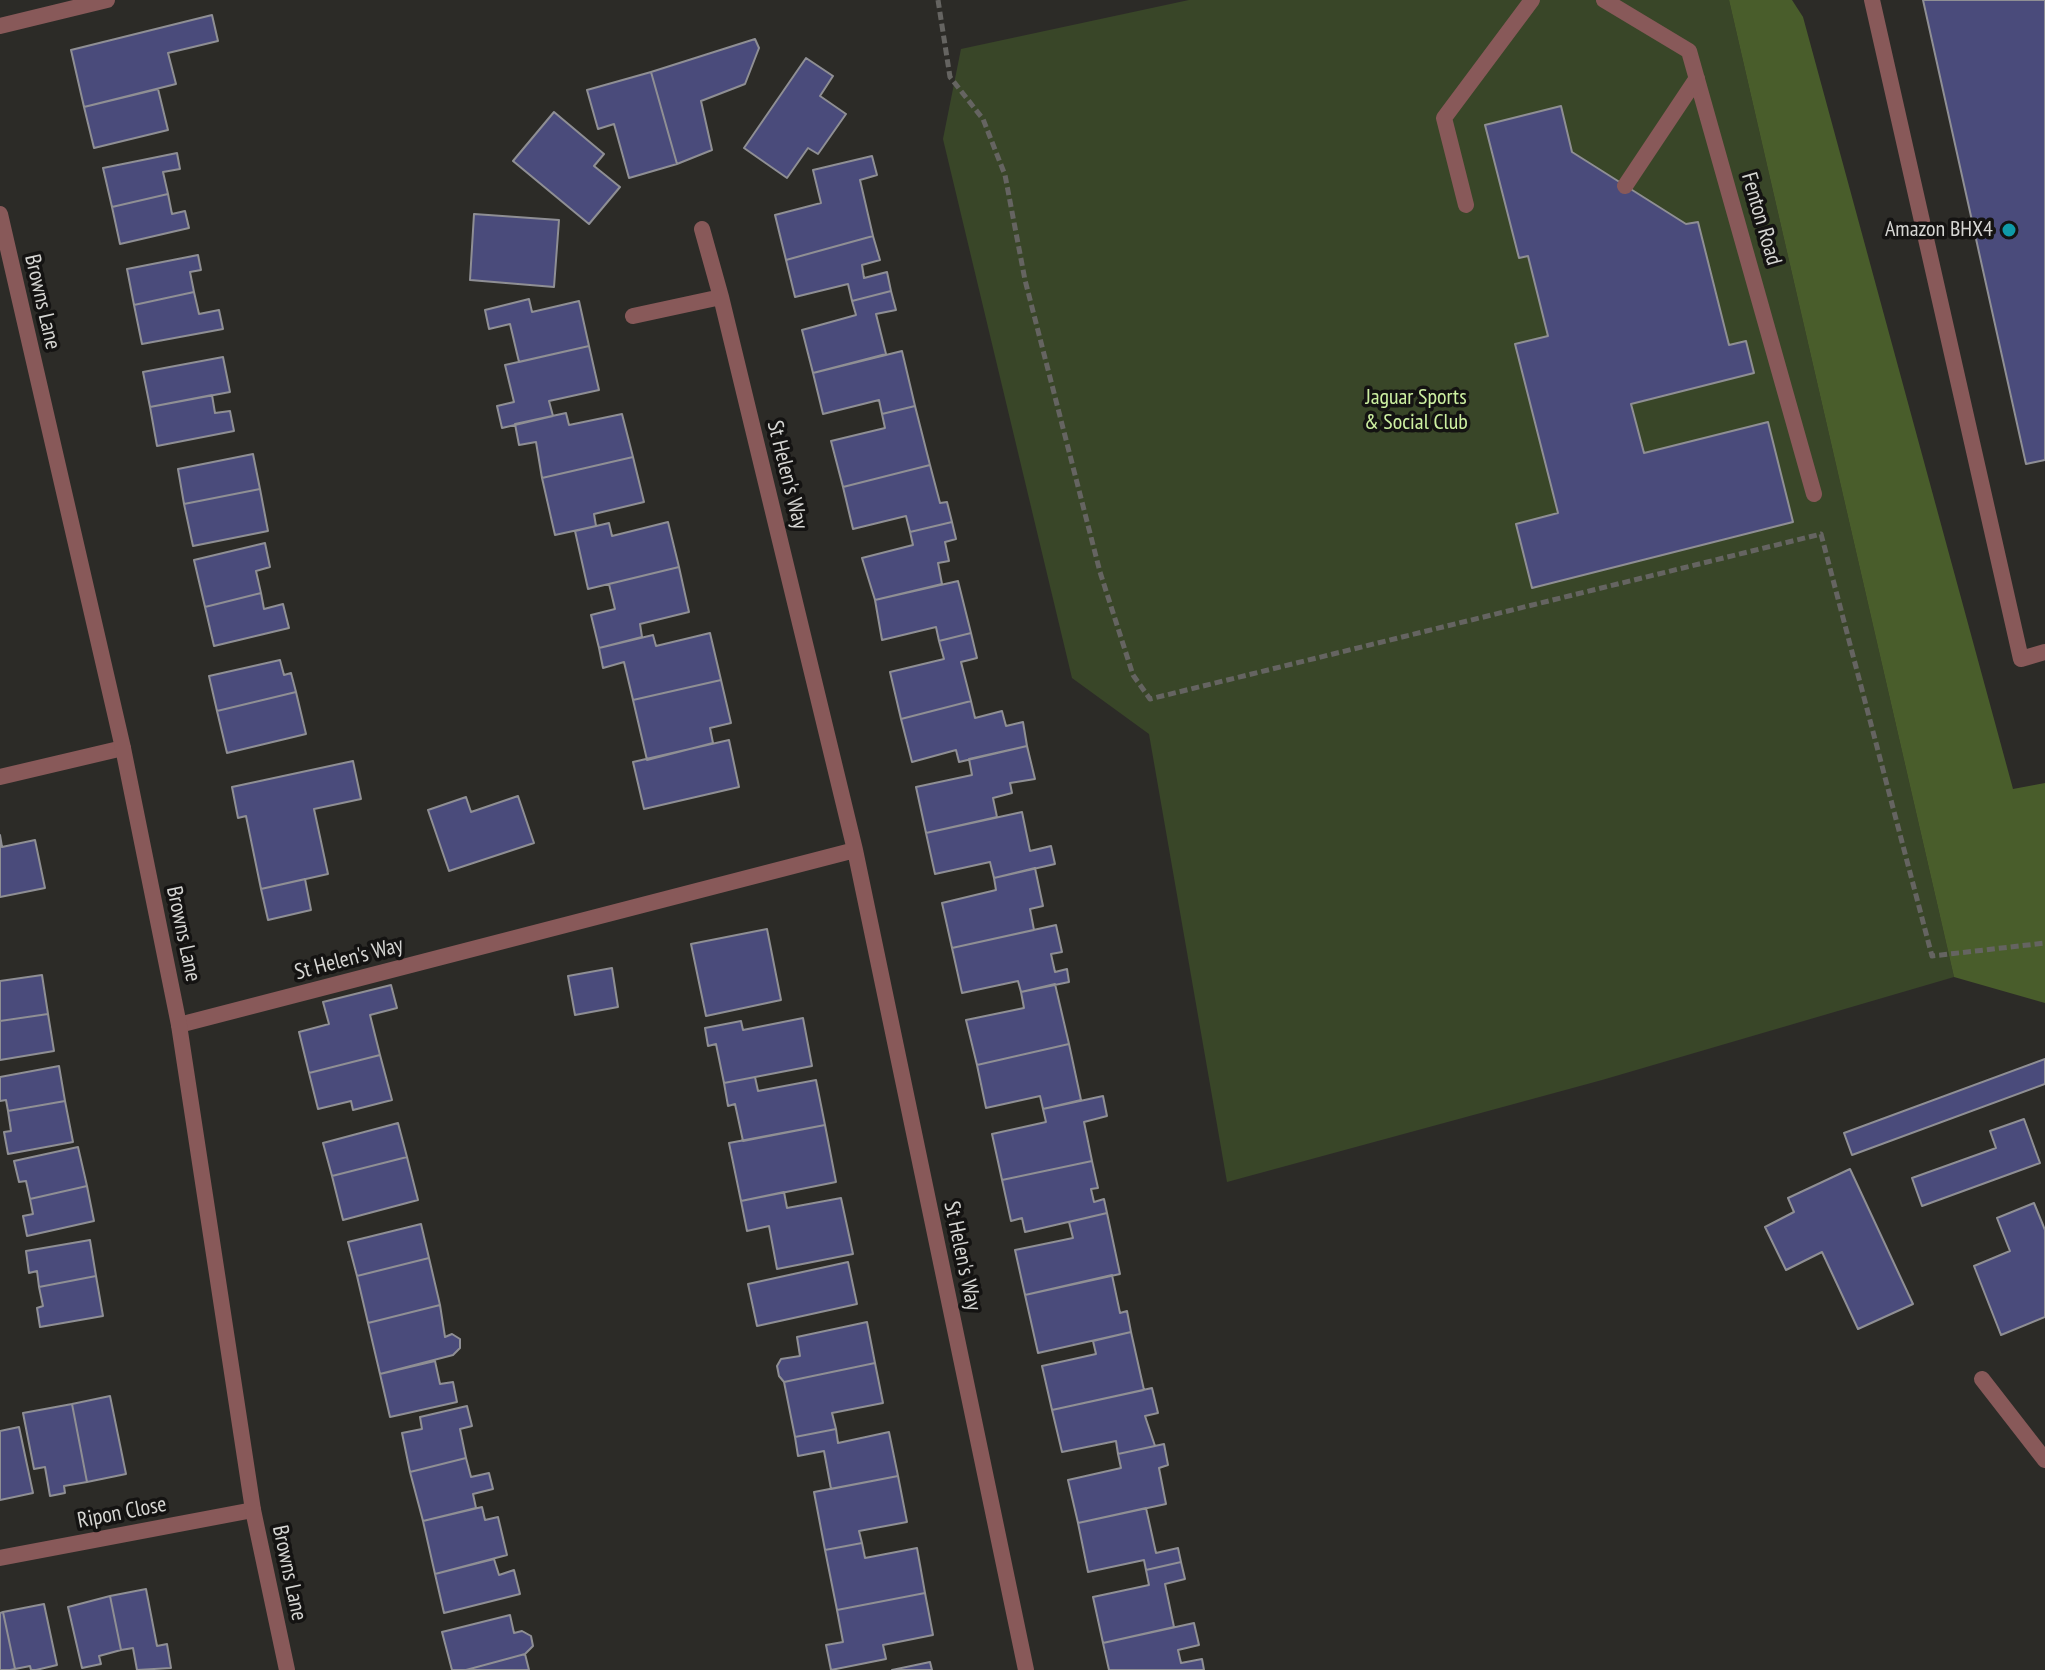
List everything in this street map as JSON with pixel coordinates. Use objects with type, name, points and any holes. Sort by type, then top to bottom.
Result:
[{"type":"street","points":[[0,26],[107,0]]},
{"type":"street","points":[[1466,205],[1444,118],[1532,0]]},
{"type":"street","name":"Fenton Road","points":[[1604,0],[1689,51],[1814,494]]},
{"type":"street","points":[[1872,0],[2021,659],[2045,652]]},
{"type":"street","points":[[1625,186],[1697,78]]},
{"type":"street","name":"Browns Lane","points":[[0,214],[123,748],[179,1025],[253,1510],[287,1670]]},
{"type":"street","name":"St Helen's Way","points":[[702,229],[855,850],[1026,1670]]},
{"type":"street","points":[[633,316],[721,297]]},
{"type":"street","points":[[0,777],[123,748]]},
{"type":"street","name":"St Helen's Way","points":[[179,1025],[855,850]]},
{"type":"street","points":[[1982,1379],[2045,1460]]},
{"type":"street","name":"Ripon Close","points":[[0,1558],[253,1510]]},
{"type":"path","points":[[938,0],[950,77],[983,119],[1005,175],[1025,280],[1100,572],[1133,675],[1150,699],[1821,534],[1932,956],[2045,943]]},
{"type":"green space","name":"Jaguar Sports & Social Club","points":[[1189,0],[1729,0],[1954,977],[1602,1080],[1227,1182],[1149,734],[1072,678],[943,139],[961,49]]},
{"type":"green space","points":[[1729,0],[1792,0],[1803,17],[2013,789],[2045,783],[2045,1003],[1954,977]]},
{"type":"building","name":"Amazon BHX4","points":[[1923,0],[2045,0],[2045,460],[2026,464]]},
{"type":"building","points":[[212,15],[218,41],[168,53],[176,84],[84,107],[71,50]]},
{"type":"building","points":[[755,39],[759,48],[745,84],[701,101],[712,150],[677,164],[651,72]]},
{"type":"building","points":[[806,58],[833,76],[820,96],[846,114],[818,154],[808,148],[787,178],[744,148]]},
{"type":"building","points":[[651,72],[677,164],[629,178],[614,124],[598,129],[587,90]]},
{"type":"building","points":[[158,89],[168,130],[94,148],[84,107]]},
{"type":"building","points":[[1561,106],[1572,152],[1686,224],[1698,222],[1729,345],[1746,341],[1754,373],[1631,404],[1644,453],[1768,422],[1793,522],[1532,588],[1516,524],[1558,513],[1515,344],[1548,336],[1528,256],[1519,258],[1485,125]]},
{"type":"building","points":[[554,112],[604,154],[594,166],[620,187],[589,224],[513,161]]},
{"type":"building","points":[[177,153],[180,169],[163,172],[168,194],[112,207],[103,168]]},
{"type":"building","points":[[872,156],[877,175],[860,180],[873,236],[786,260],[775,215],[821,203],[813,170]]},
{"type":"building","points":[[168,194],[172,214],[185,211],[189,228],[120,244],[112,207]]},
{"type":"building","points":[[474,214],[559,220],[554,287],[470,280]]},
{"type":"building","points":[[873,236],[880,260],[862,265],[864,278],[887,272],[891,291],[852,301],[848,284],[795,297],[786,260]]},
{"type":"building","points":[[198,255],[201,270],[190,272],[194,292],[134,305],[127,269]]},
{"type":"building","points":[[891,291],[896,310],[876,314],[886,354],[813,373],[802,330],[856,315],[852,301]]},
{"type":"building","points":[[194,292],[199,314],[219,310],[223,329],[142,344],[134,305]]},
{"type":"building","points":[[529,299],[532,312],[579,301],[589,346],[519,362],[510,324],[489,329],[485,310]]},
{"type":"building","points":[[589,346],[599,390],[549,401],[553,416],[502,428],[497,406],[514,402],[505,365]]},
{"type":"building","points":[[902,351],[915,406],[882,414],[879,400],[823,414],[813,373]]},
{"type":"building","points":[[223,357],[230,392],[150,407],[143,372]]},
{"type":"building","points":[[212,395],[215,413],[230,411],[234,431],[157,446],[150,407]]},
{"type":"building","points":[[915,406],[930,465],[843,487],[831,441],[885,428],[882,414]]},
{"type":"building","points":[[566,413],[569,425],[622,414],[633,457],[542,478],[536,442],[519,445],[515,424]]},
{"type":"building","points":[[253,454],[260,489],[184,504],[178,469]]},
{"type":"building","points":[[633,457],[644,502],[594,514],[596,526],[555,535],[542,478]]},
{"type":"building","points":[[930,465],[940,503],[947,502],[952,522],[910,532],[906,516],[853,529],[843,487]]},
{"type":"building","points":[[260,489],[268,531],[193,546],[184,504]]},
{"type":"building","points":[[668,522],[679,567],[588,589],[575,531],[609,523],[612,536]]},
{"type":"building","points":[[952,522],[956,539],[945,542],[949,561],[938,563],[942,584],[875,600],[862,558],[913,545],[910,532]]},
{"type":"building","points":[[265,543],[270,567],[256,571],[261,593],[205,607],[194,560]]},
{"type":"building","points":[[679,567],[689,612],[640,624],[642,637],[599,648],[591,615],[615,609],[609,584]]},
{"type":"building","points":[[958,581],[971,633],[939,641],[936,627],[882,640],[875,600]]},
{"type":"building","points":[[261,593],[264,609],[283,604],[289,628],[214,646],[205,607]]},
{"type":"building","points":[[710,633],[721,680],[633,700],[624,662],[603,668],[599,648],[653,635],[656,646]]},
{"type":"building","points":[[971,633],[977,658],[961,662],[971,701],[901,719],[890,672],[944,659],[939,641]]},
{"type":"building","points":[[280,660],[284,675],[291,673],[296,692],[217,711],[209,676]]},
{"type":"building","points":[[721,680],[731,723],[710,728],[713,743],[647,760],[633,700]]},
{"type":"building","points":[[296,692],[306,734],[227,753],[217,711]]},
{"type":"building","points":[[971,701],[975,718],[1002,711],[1006,726],[1023,722],[1027,746],[959,762],[956,750],[912,762],[901,719]]},
{"type":"building","points":[[729,740],[739,787],[644,809],[633,762]]},
{"type":"building","points":[[1027,746],[1035,779],[1010,783],[1012,793],[993,798],[997,817],[926,833],[916,787],[972,775],[969,759]]},
{"type":"building","points":[[353,761],[361,799],[314,809],[328,874],[261,889],[246,816],[238,818],[232,787]]},
{"type":"building","points":[[518,796],[534,843],[449,871],[428,810],[466,797],[471,812]]},
{"type":"building","points":[[1022,812],[1030,851],[1051,846],[1055,864],[994,878],[990,862],[935,874],[926,833]]},
{"type":"building","points":[[0,835],[2,847],[35,840],[45,888],[0,897]]},
{"type":"building","points":[[1035,868],[1043,906],[1030,909],[1034,930],[952,948],[942,903],[996,890],[994,878]]},
{"type":"building","points":[[305,879],[311,910],[268,920],[261,889]]},
{"type":"building","points":[[1056,925],[1062,952],[1051,954],[1055,972],[1067,969],[1069,982],[1021,992],[1018,981],[962,993],[952,948]]},
{"type":"building","points":[[767,929],[781,1000],[706,1016],[691,944]]},
{"type":"building","points":[[612,968],[618,1007],[575,1015],[568,976]]},
{"type":"building","points":[[42,975],[48,1014],[0,1021],[0,981]]},
{"type":"building","points":[[1055,984],[1069,1044],[977,1065],[966,1020],[1024,1008],[1021,992]]},
{"type":"building","points":[[391,985],[397,1008],[370,1015],[380,1055],[309,1073],[299,1032],[329,1024],[323,1002]]},
{"type":"building","points":[[48,1014],[54,1051],[0,1060],[0,1021]]},
{"type":"building","points":[[803,1018],[812,1066],[724,1083],[716,1044],[708,1046],[705,1028],[741,1021],[743,1030]]},
{"type":"building","points":[[1069,1044],[1081,1100],[1043,1109],[1040,1096],[986,1108],[977,1065]]},
{"type":"building","points":[[380,1055],[392,1100],[353,1110],[351,1101],[318,1109],[309,1073]]},
{"type":"building","points":[[2045,1059],[2045,1084],[1852,1155],[1844,1133]]},
{"type":"building","points":[[59,1066],[65,1101],[8,1111],[6,1100],[0,1101],[0,1077]]},
{"type":"building","points":[[755,1077],[758,1091],[816,1080],[825,1125],[743,1141],[735,1104],[728,1106],[724,1083]]},
{"type":"building","points":[[1103,1096],[1107,1116],[1084,1122],[1092,1161],[1002,1180],[992,1134],[1046,1122],[1043,1109]]},
{"type":"building","points":[[65,1101],[73,1142],[8,1154],[4,1132],[11,1131],[8,1111]]},
{"type":"building","points":[[2024,1119],[2040,1163],[1922,1206],[1912,1178],[1996,1148],[1990,1131]]},
{"type":"building","points":[[398,1123],[407,1157],[332,1176],[323,1143]]},
{"type":"building","points":[[825,1125],[836,1182],[741,1201],[729,1143]]},
{"type":"building","points":[[78,1147],[87,1186],[30,1199],[26,1181],[19,1182],[14,1161]]},
{"type":"building","points":[[407,1157],[418,1200],[343,1220],[332,1176]]},
{"type":"building","points":[[1092,1161],[1098,1188],[1091,1189],[1094,1202],[1104,1199],[1107,1213],[1025,1232],[1022,1218],[1011,1221],[1002,1180]]},
{"type":"building","points":[[1850,1169],[1913,1304],[1858,1329],[1822,1252],[1786,1270],[1765,1227],[1794,1212],[1788,1198]]},
{"type":"building","points":[[87,1186],[94,1221],[27,1236],[23,1216],[33,1214],[30,1199]]},
{"type":"building","points":[[784,1192],[787,1208],[841,1198],[853,1254],[777,1269],[769,1226],[747,1231],[741,1201]]},
{"type":"building","points":[[2034,1203],[2045,1230],[2045,1317],[2001,1335],[1974,1266],[2010,1251],[1997,1218]]},
{"type":"building","points":[[1107,1213],[1120,1274],[1025,1295],[1015,1250],[1073,1238],[1069,1222]]},
{"type":"building","points":[[421,1224],[429,1258],[357,1276],[348,1242]]},
{"type":"building","points":[[90,1240],[96,1276],[39,1287],[37,1271],[29,1273],[26,1251]]},
{"type":"building","points":[[429,1258],[440,1305],[368,1323],[357,1276]]},
{"type":"building","points":[[848,1262],[857,1304],[757,1326],[748,1284]]},
{"type":"building","points":[[1112,1275],[1120,1313],[1127,1311],[1131,1332],[1038,1353],[1025,1295]]},
{"type":"building","points":[[96,1276],[103,1316],[40,1327],[37,1308],[43,1306],[39,1287]]},
{"type":"building","points":[[440,1305],[445,1337],[452,1334],[460,1339],[460,1348],[453,1355],[380,1374],[368,1323]]},
{"type":"building","points":[[867,1322],[875,1363],[784,1382],[779,1376],[777,1366],[781,1359],[800,1356],[797,1337]]},
{"type":"building","points":[[1131,1332],[1144,1390],[1052,1410],[1042,1366],[1096,1354],[1093,1341]]},
{"type":"building","points":[[435,1361],[440,1384],[453,1382],[457,1402],[390,1417],[380,1374]]},
{"type":"building","points":[[875,1363],[883,1403],[832,1413],[836,1429],[795,1437],[784,1382]]},
{"type":"building","points":[[1152,1388],[1158,1413],[1145,1416],[1155,1446],[1118,1454],[1116,1441],[1062,1452],[1052,1410]]},
{"type":"building","points":[[110,1396],[126,1474],[87,1482],[72,1404]]},
{"type":"building","points":[[72,1404],[87,1482],[64,1486],[65,1493],[50,1496],[45,1467],[34,1469],[23,1413]]},
{"type":"building","points":[[467,1406],[472,1426],[460,1429],[466,1458],[410,1472],[402,1433],[422,1429],[420,1417]]},
{"type":"building","points":[[19,1427],[33,1493],[0,1500],[0,1431]]},
{"type":"building","points":[[836,1429],[838,1443],[889,1432],[898,1476],[831,1489],[824,1451],[798,1456],[795,1437]]},
{"type":"building","points":[[1164,1444],[1168,1465],[1159,1468],[1166,1504],[1078,1523],[1068,1480],[1121,1468],[1118,1454]]},
{"type":"building","points":[[466,1458],[471,1477],[489,1473],[493,1489],[473,1494],[476,1508],[423,1521],[410,1472]]},
{"type":"building","points":[[898,1476],[907,1522],[859,1531],[862,1543],[825,1550],[814,1492]]},
{"type":"building","points":[[482,1507],[485,1520],[498,1517],[507,1555],[435,1574],[423,1521]]},
{"type":"building","points":[[1146,1508],[1156,1553],[1178,1548],[1181,1562],[1146,1570],[1144,1560],[1088,1572],[1078,1523]]},
{"type":"building","points":[[862,1543],[865,1558],[917,1548],[925,1593],[837,1610],[825,1550]]},
{"type":"building","points":[[494,1559],[499,1575],[514,1570],[520,1594],[444,1613],[435,1574]]},
{"type":"building","points":[[1181,1562],[1185,1579],[1165,1584],[1174,1627],[1103,1643],[1093,1597],[1149,1585],[1146,1570]]},
{"type":"building","points":[[146,1589],[157,1646],[167,1644],[171,1668],[137,1670],[133,1648],[121,1650],[110,1596]]},
{"type":"building","points":[[925,1593],[933,1635],[883,1645],[886,1659],[831,1670],[826,1645],[843,1642],[837,1610]]},
{"type":"building","points":[[110,1596],[121,1650],[99,1656],[101,1664],[82,1668],[68,1607]]},
{"type":"building","points":[[44,1604],[57,1665],[36,1670],[31,1670],[30,1666],[15,1669],[3,1612]]},
{"type":"building","points":[[3,1612],[15,1669],[10,1670],[0,1670],[0,1613]]},
{"type":"building","points":[[510,1615],[514,1633],[522,1631],[531,1636],[533,1646],[525,1654],[466,1670],[452,1670],[442,1632]]},
{"type":"building","points":[[1194,1623],[1199,1645],[1178,1650],[1181,1663],[1202,1659],[1204,1670],[1109,1670],[1103,1643]]},
{"type":"building","points":[[525,1654],[529,1670],[466,1670]]},
{"type":"building","points":[[930,1662],[932,1670],[892,1670]]},
{"type":"place","name":"Amazon BHX4","points":[[2009,230]]}]
